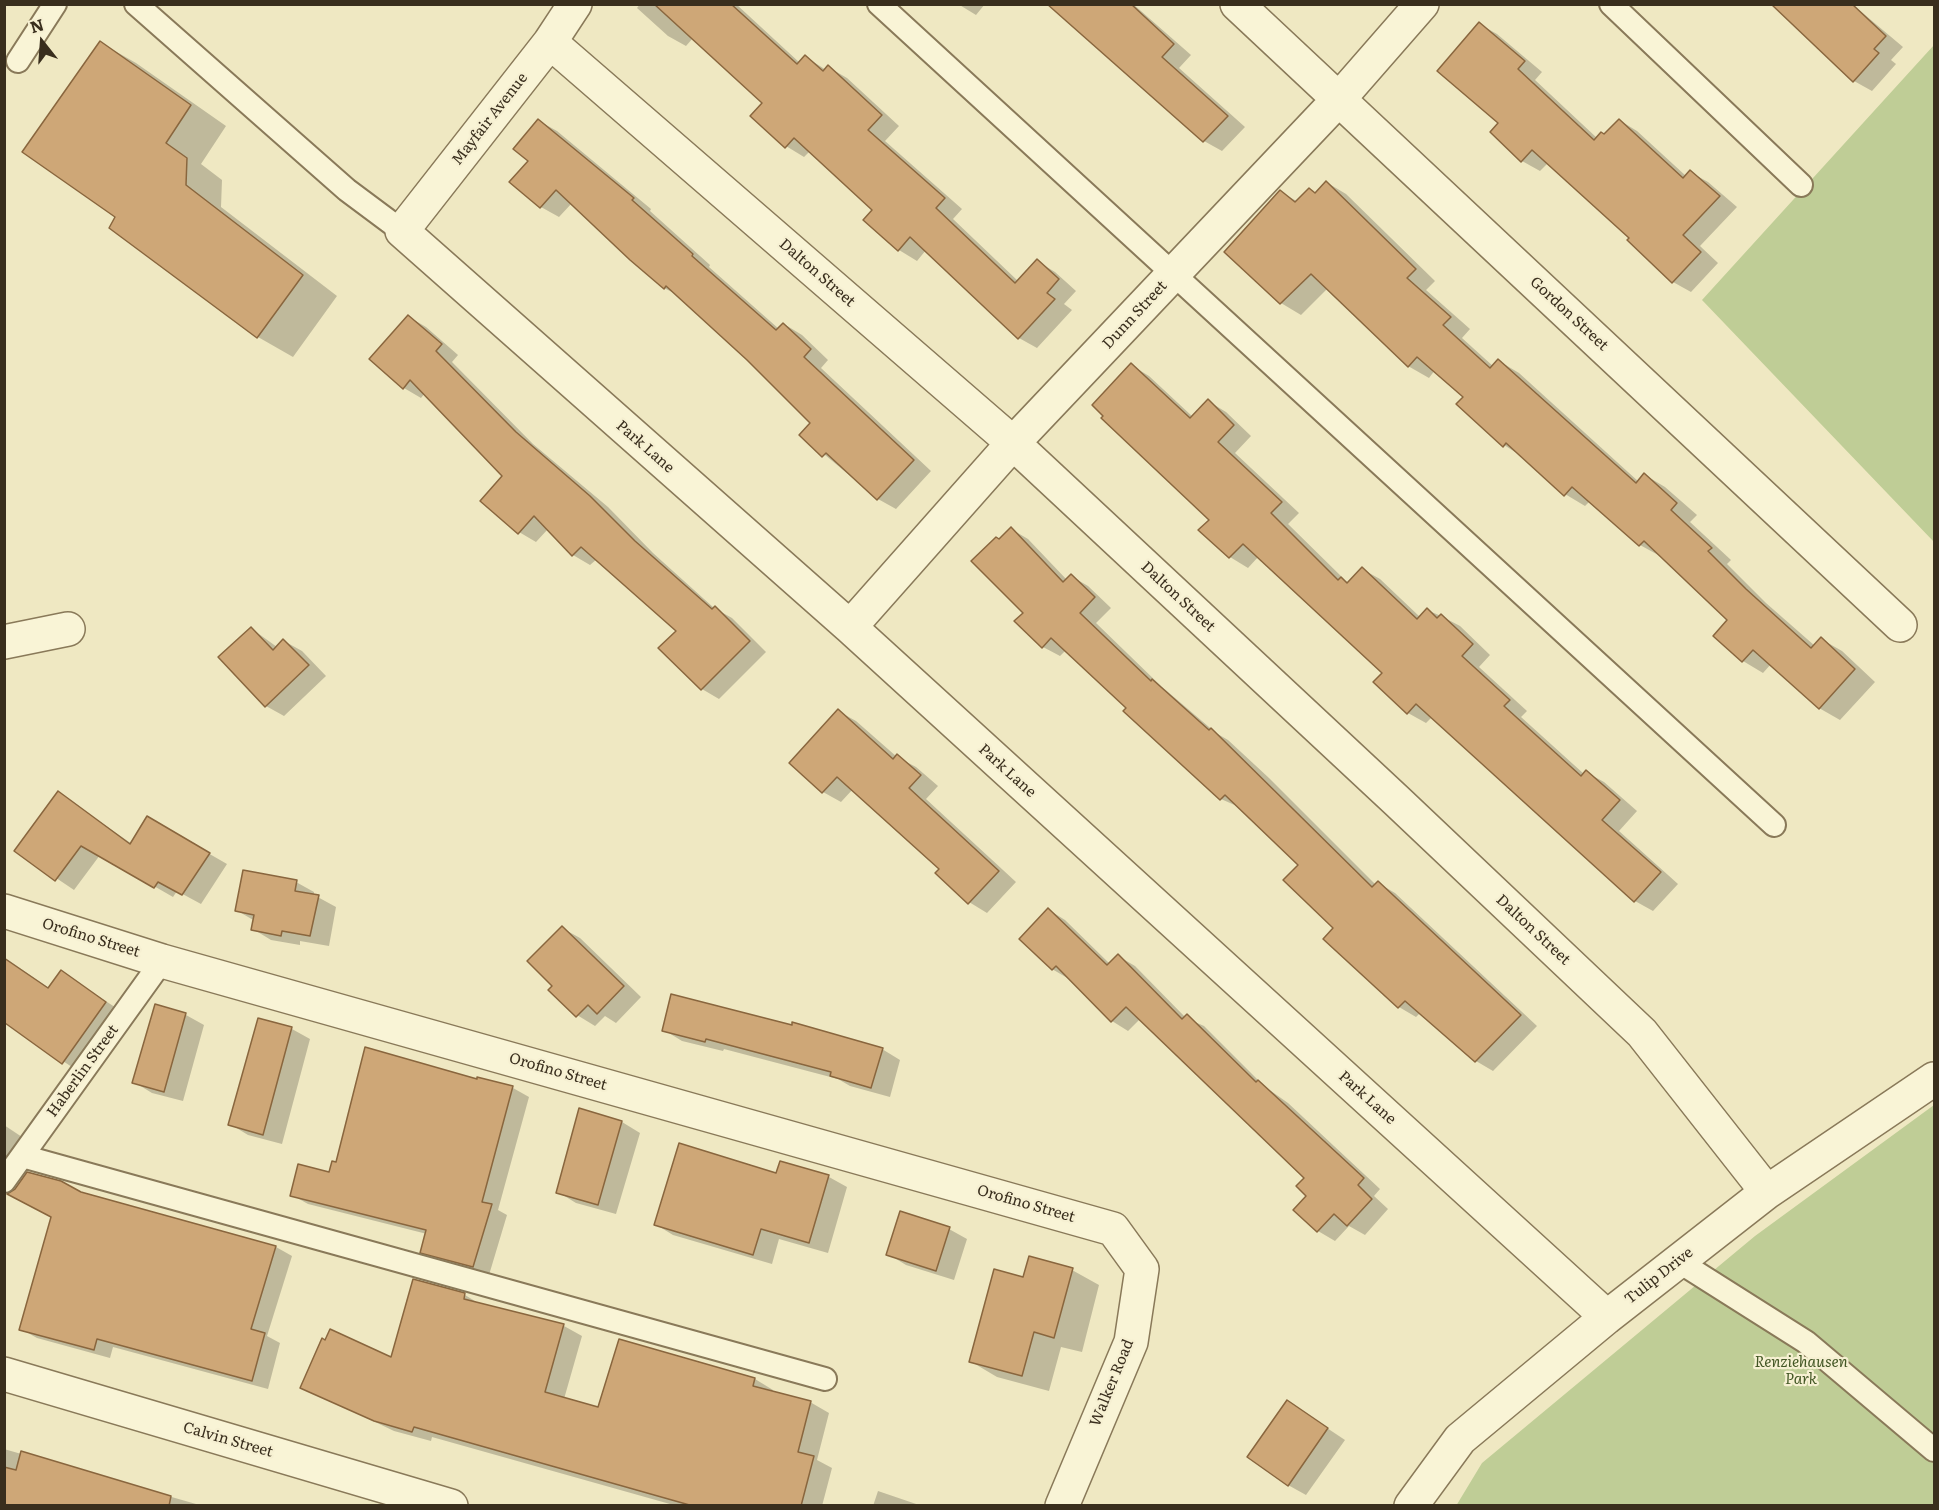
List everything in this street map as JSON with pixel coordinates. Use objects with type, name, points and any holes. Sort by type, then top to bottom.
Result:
[{"type":"street","name":"Mayfair Avenue","points":[[402,231],[550,42],[575,4]]},
{"type":"street","name":"Gordon Street","points":[[1237,4],[1900,625]]},
{"type":"street","name":"Dunn Street","points":[[850,627],[1013,443],[1340,99],[1422,4]]},
{"type":"street","name":"Dalton Street","points":[[550,42],[1013,443],[1642,1033],[1767,1192]]},
{"type":"street","name":"Park Lane","points":[[402,231],[850,627],[1607,1317]]},
{"type":"street","points":[[4,642],[68,629]]},
{"type":"street","name":"Orofino Street","points":[[4,911],[162,961],[1113,1229]]},
{"type":"street","name":"Tulip Drive","points":[[1411,1506],[1460,1439],[1607,1317],[1767,1192],[1935,1079]]},
{"type":"street","name":"Walker Road","points":[[1062,1506],[1131,1342],[1142,1269],[1113,1229]]},
{"type":"street","name":"Calvin Street","points":[[4,1374],[451,1506]]},
{"type":"lane","points":[[18,61],[55,4]]},
{"type":"lane","points":[[136,4],[347,190],[402,231]]},
{"type":"lane","points":[[879,4],[1774,825]]},
{"type":"lane","points":[[1611,4],[1801,184]]},
{"type":"lane","name":"Haberlin Street","points":[[4,1181],[162,961]]},
{"type":"lane","points":[[22,1156],[825,1380]]},
{"type":"lane","points":[[1678,1261],[1806,1342],[1935,1450]]},
{"type":"green space","points":[[1934,45],[1934,542],[1702,300]]},
{"type":"green space","name":"Renziehausen Park","points":[[1934,1105],[1934,1505],[1456,1506],[1482,1463],[1755,1236]]},
{"type":"building","points":[[654,4],[731,4],[797,64],[805,55],[823,71],[828,65],[882,115],[868,130],[945,198],[936,208],[1015,283],[1037,259],[1059,279],[1047,293],[1055,299],[1018,339],[910,237],[898,251],[863,220],[872,210],[794,138],[785,148],[750,116],[762,103]]},
{"type":"building","points":[[1047,4],[1131,4],[1174,44],[1162,57],[1228,116],[1203,142]]},
{"type":"building","points":[[1771,4],[1852,4],[1886,36],[1874,49],[1879,53],[1853,82]]},
{"type":"building","points":[[1479,22],[1525,61],[1518,69],[1594,140],[1601,132],[1604,134],[1619,119],[1683,178],[1690,170],[1720,196],[1683,235],[1701,252],[1672,283],[1627,240],[1629,238],[1532,150],[1521,162],[1490,132],[1498,123],[1437,71]]},
{"type":"building","points":[[100,41],[191,105],[166,143],[187,158],[186,185],[303,275],[257,338],[109,228],[115,217],[22,152]]},
{"type":"building","points":[[538,119],[634,198],[632,200],[693,254],[692,256],[776,330],[783,323],[811,349],[804,357],[914,460],[877,500],[826,453],[822,457],[799,435],[810,423],[747,360],[666,286],[664,289],[630,260],[556,190],[540,208],[509,182],[528,161],[513,149]]},
{"type":"building","points":[[1326,181],[1416,269],[1407,278],[1451,317],[1443,325],[1490,368],[1498,359],[1636,483],[1644,473],[1677,503],[1671,510],[1712,548],[1708,551],[1746,589],[1811,648],[1821,637],[1855,669],[1819,709],[1753,650],[1742,662],[1713,636],[1727,620],[1644,541],[1639,546],[1572,487],[1564,496],[1506,443],[1503,447],[1456,404],[1463,397],[1417,357],[1408,367],[1311,274],[1280,304],[1224,252],[1280,190],[1295,202],[1309,188],[1315,193]]},
{"type":"building","points":[[408,315],[442,344],[436,351],[516,432],[590,496],[635,541],[712,609],[715,606],[750,641],[701,690],[658,648],[676,631],[581,547],[572,556],[534,516],[518,534],[480,501],[502,476],[410,380],[403,389],[369,359]]},
{"type":"building","points":[[1131,363],[1190,418],[1208,399],[1234,425],[1218,442],[1282,502],[1271,513],[1338,580],[1341,577],[1347,583],[1362,567],[1417,619],[1427,608],[1437,618],[1441,614],[1473,644],[1462,656],[1510,700],[1504,706],[1581,776],[1586,770],[1620,800],[1602,820],[1661,872],[1634,902],[1416,704],[1407,714],[1373,682],[1382,673],[1243,544],[1229,558],[1198,530],[1209,520],[1101,418],[1103,416],[1092,405]]},
{"type":"building","points":[[1011,527],[1063,582],[1071,574],[1095,597],[1080,613],[1151,681],[1152,679],[1209,730],[1211,728],[1372,887],[1378,881],[1521,1015],[1475,1062],[1405,1001],[1398,1008],[1323,939],[1333,928],[1283,880],[1298,865],[1225,795],[1220,800],[1123,711],[1126,708],[1051,638],[1042,648],[1014,621],[1023,613],[971,561],[996,537],[999,539]]},
{"type":"building","points":[[251,627],[273,650],[283,639],[309,665],[265,707],[218,657]]},
{"type":"building","points":[[838,709],[893,759],[897,754],[921,775],[909,788],[999,871],[968,904],[935,873],[939,869],[837,777],[822,793],[789,763]]},
{"type":"building","points":[[58,791],[130,844],[147,816],[210,853],[182,895],[158,882],[154,888],[81,846],[55,881],[14,851]]},
{"type":"building","points":[[243,870],[297,880],[295,891],[319,895],[310,936],[282,931],[281,936],[251,930],[254,915],[235,911]]},
{"type":"building","points":[[1048,908],[1107,965],[1118,954],[1182,1019],[1187,1014],[1256,1082],[1258,1080],[1364,1178],[1358,1185],[1372,1199],[1347,1226],[1334,1214],[1317,1232],[1293,1210],[1306,1196],[1296,1186],[1304,1178],[1126,1007],[1111,1022],[1056,966],[1052,970],[1019,939]]},
{"type":"building","points":[[562,926],[624,986],[597,1014],[588,1005],[576,1017],[548,990],[552,986],[527,961]]},
{"type":"building","points":[[4,958],[48,988],[61,970],[106,1002],[62,1064],[5,1023]]},
{"type":"building","points":[[671,994],[792,1025],[792,1022],[883,1048],[871,1088],[830,1076],[831,1072],[706,1039],[705,1042],[662,1031]]},
{"type":"building","points":[[155,1004],[186,1013],[164,1092],[132,1083]]},
{"type":"building","points":[[258,1018],[292,1027],[263,1135],[228,1125]]},
{"type":"building","points":[[365,1047],[477,1079],[477,1077],[513,1086],[482,1202],[492,1204],[473,1267],[420,1253],[426,1230],[290,1196],[298,1164],[329,1172],[332,1161],[336,1162]]},
{"type":"building","points":[[579,1108],[622,1121],[598,1205],[556,1193]]},
{"type":"building","points":[[679,1143],[776,1173],[780,1161],[829,1175],[809,1243],[761,1229],[753,1255],[654,1225]]},
{"type":"building","points":[[27,1172],[61,1181],[81,1192],[276,1246],[251,1329],[265,1333],[252,1381],[97,1339],[94,1350],[19,1330],[51,1217],[7,1194],[15,1189]]},
{"type":"building","points":[[900,1211],[950,1227],[936,1271],[886,1255]]},
{"type":"building","points":[[1029,1256],[1073,1268],[1054,1338],[1034,1332],[1022,1376],[969,1362],[994,1269],[1023,1277]]},
{"type":"building","points":[[413,1279],[465,1293],[464,1299],[564,1324],[545,1392],[598,1407],[619,1339],[755,1378],[753,1386],[811,1401],[798,1452],[814,1456],[801,1506],[693,1506],[414,1427],[412,1432],[374,1421],[300,1388],[322,1338],[325,1340],[330,1329],[391,1357]]},
{"type":"building","points":[[1287,1400],[1328,1428],[1288,1486],[1247,1457]]},
{"type":"building","points":[[21,1451],[171,1496],[169,1506],[4,1506],[4,1467],[16,1470]]}]
